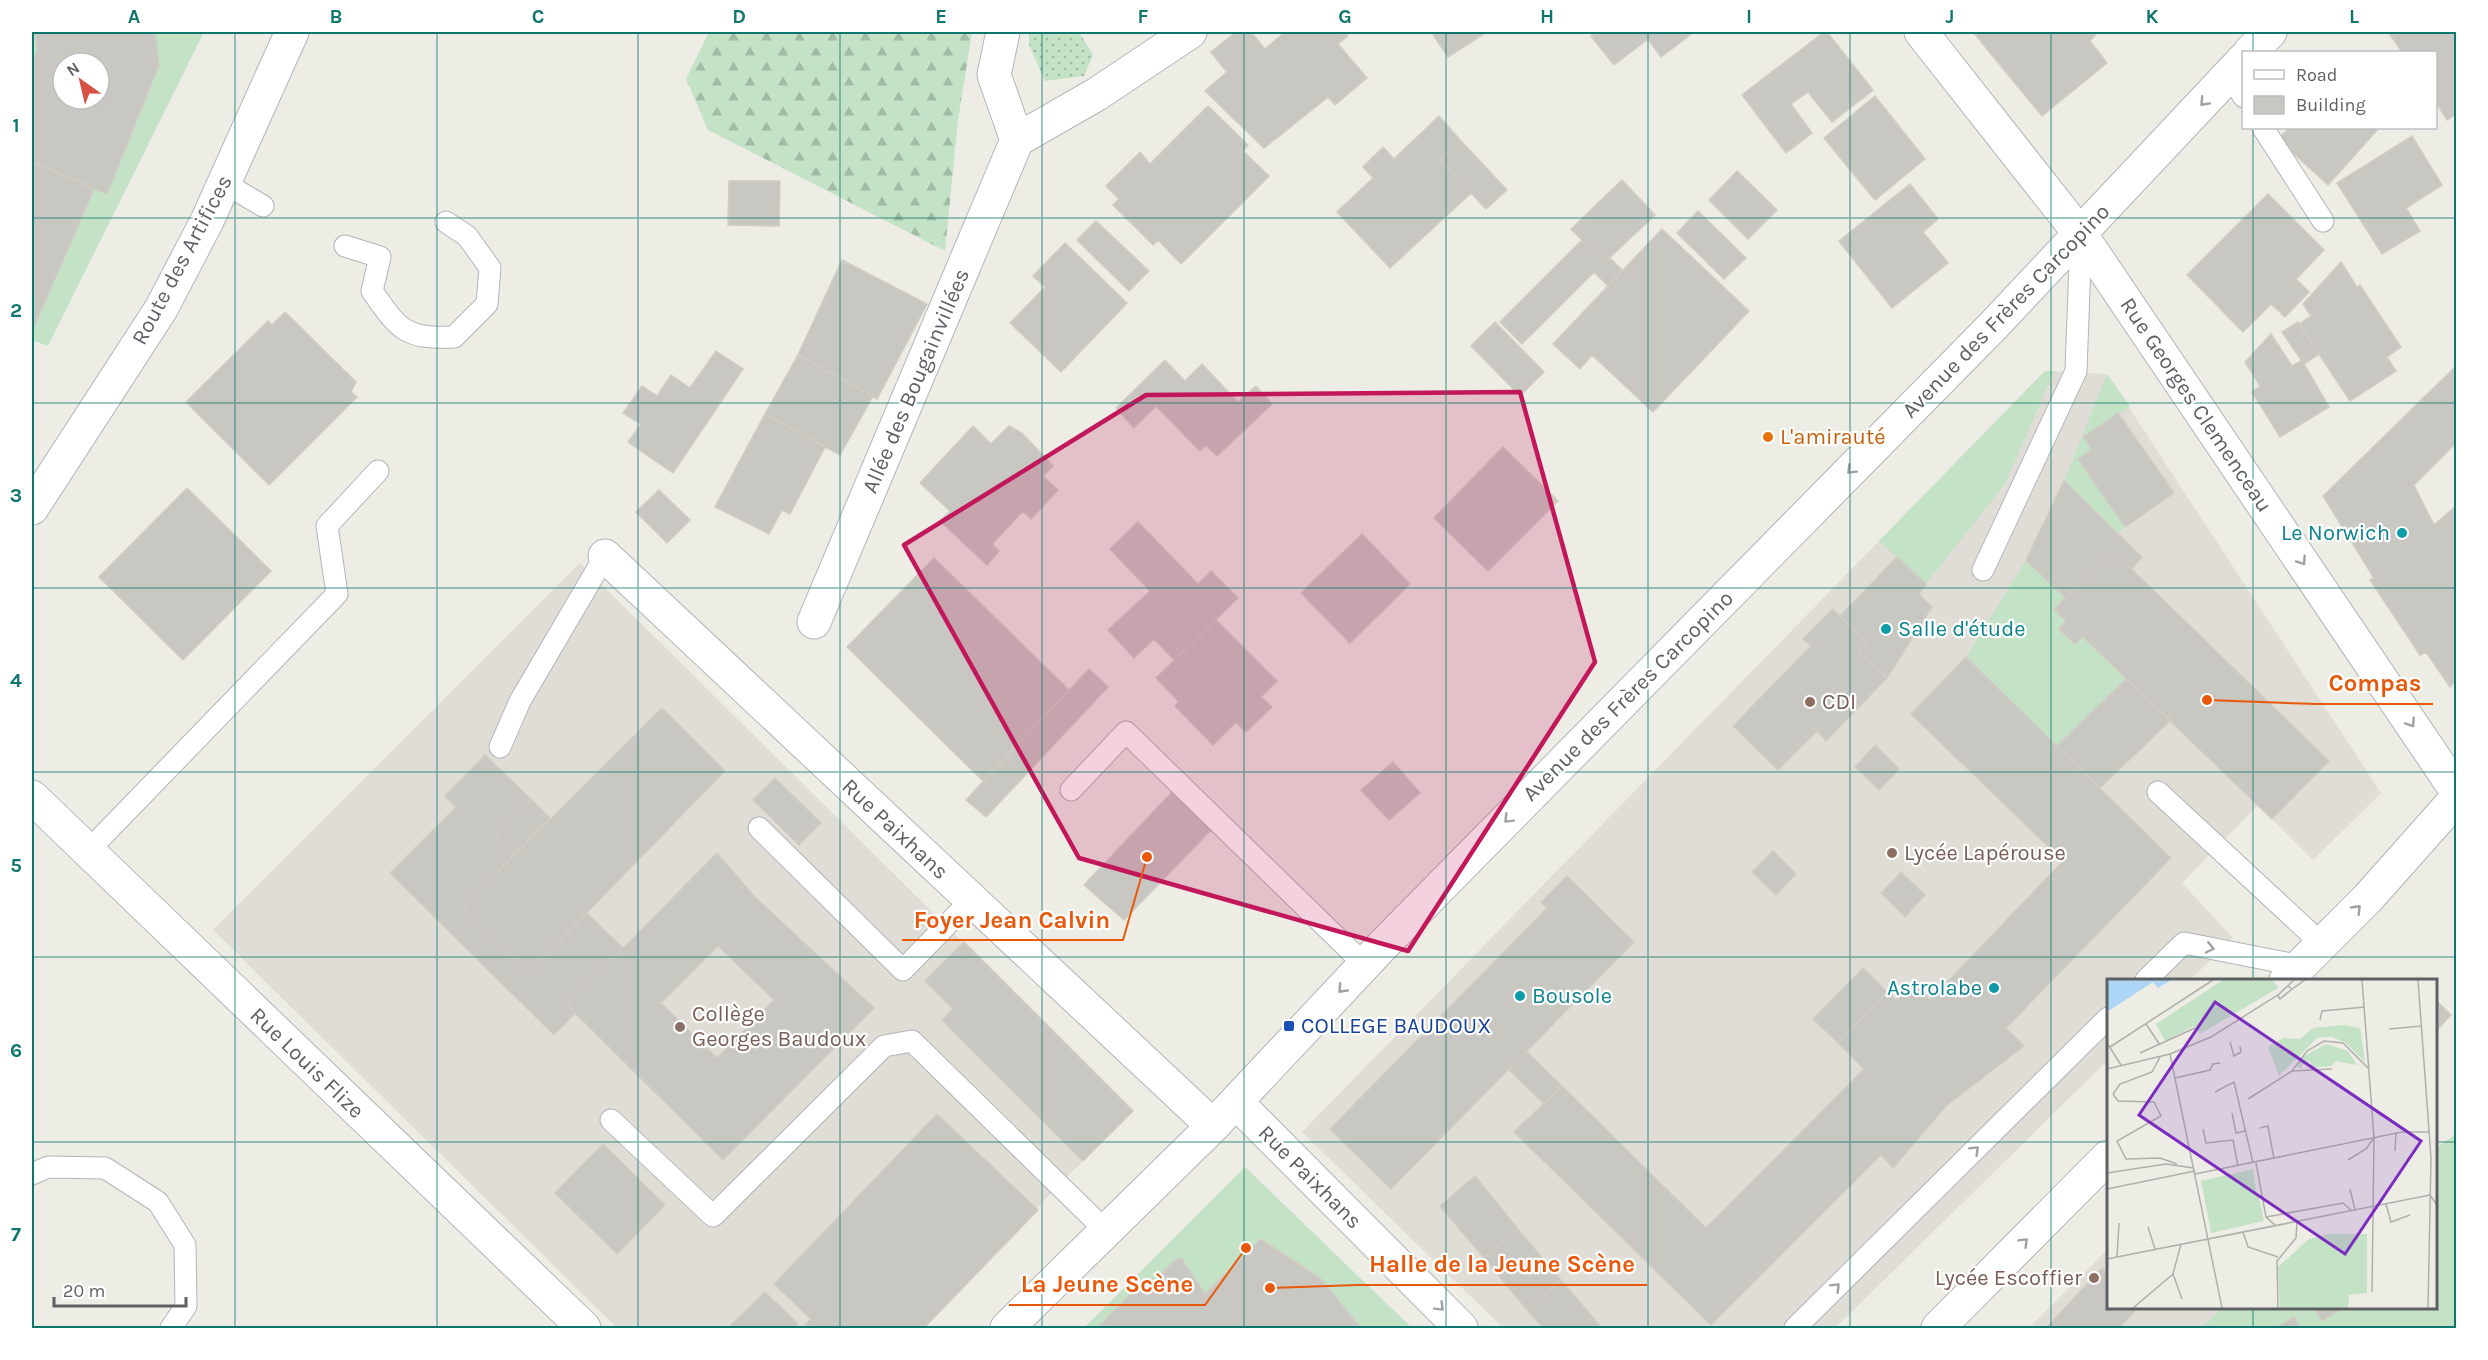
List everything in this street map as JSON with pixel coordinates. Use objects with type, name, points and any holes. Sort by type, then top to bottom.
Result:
[{"type":"street","name":"Route des Artifices","points":[[32,508],[161,309],[207,221],[292,32]]},
{"type":"street","points":[[1004,32],[994,75],[1017,140],[1097,94],[1190,32]]},
{"type":"street","name":"Rue Georges Clemenceau","points":[[1921,32],[2081,235],[2457,790]]},
{"type":"street","name":"Avenue des Frères Carcopino","points":[[2256,51],[2270,32]]},
{"type":"street","name":"Avenue des Frères Carcopino","points":[[1007,1329],[1213,1126],[1365,965],[2242,71]]},
{"type":"street","name":"Allée des Bougainvillées","points":[[814,622],[1017,140]]},
{"type":"street","name":"Rue Paixhans","points":[[605,556],[1213,1126]]},
{"type":"street","name":"Rue Louis Flize","points":[[32,797],[584,1329]]},
{"type":"street","points":[[2303,964],[2457,799]]},
{"type":"street","name":"Rue Paixhans","points":[[1236,1102],[1461,1329]]},
{"type":"street","points":[[1938,1329],[2107,1158]]},
{"type":"lane","points":[[2264,129],[2323,221]]},
{"type":"lane","points":[[224,183],[263,206]]},
{"type":"lane","points":[[345,246],[380,257],[372,291],[395,324],[423,338],[454,337],[487,304],[490,268],[467,236],[446,222]]},
{"type":"lane","points":[[1983,570],[2076,371],[2081,235]]},
{"type":"lane","points":[[87,852],[337,594],[327,526],[378,471]]},
{"type":"lane","points":[[500,747],[520,701],[605,556]]},
{"type":"lane","points":[[1071,790],[1126,732],[1365,965]]},
{"type":"lane","points":[[2158,792],[2303,964]]},
{"type":"lane","points":[[759,828],[903,970],[970,900]]},
{"type":"lane","points":[[2148,979],[2184,943],[2303,964]]},
{"type":"lane","points":[[1795,1329],[2107,1020]]},
{"type":"lane","points":[[611,1120],[713,1216],[884,1046],[912,1041],[1106,1231]]},
{"type":"lane","points":[[32,1174],[48,1167],[105,1168],[158,1202],[185,1245],[186,1306],[171,1329]]},
{"type":"highlighted area","points":[[1520,392],[1595,662],[1408,951],[1079,858],[904,545],[1146,395]]},
{"type":"shaded area","name":"Lycée Lapérouse","points":[[2045,371],[2107,374],[2381,793],[2313,860],[2258,805],[2182,883],[2233,938],[2191,979],[2107,979],[2107,1061],[1835,1328],[1503,1328],[1302,1132]]},
{"type":"shaded area","name":"Collège Georges Baudoux","points":[[580,563],[1133,1111],[1059,1185],[924,1328],[617,1328],[213,930]]},
{"type":"shaded area","name":"Lycée Escoffier","points":[[2107,1250],[2107,1309],[2220,1309],[2201,1328],[2029,1328]]},
{"type":"green space","points":[[32,32],[204,32],[48,346],[32,340]]},
{"type":"green space","points":[[709,32],[972,32],[958,120],[945,251],[708,130],[686,79]]},
{"type":"green space","points":[[1029,32],[1079,32],[1093,55],[1084,76],[1045,81],[1029,45]]},
{"type":"green space","points":[[2045,371],[2054,371],[2005,484],[1926,584],[1879,541]]},
{"type":"green space","points":[[2107,374],[2130,406],[2084,437],[2092,449],[2125,527],[2118,534],[2064,481]]},
{"type":"green space","points":[[2026,560],[2065,598],[2066,621],[2059,629],[2075,644],[2083,637],[2126,679],[2057,746],[1966,657]]},
{"type":"green space","points":[[2456,1134],[2456,1328],[2201,1328],[2220,1309],[2437,1309],[2437,1147]]},
{"type":"green space","points":[[1245,1167],[1412,1328],[1084,1328]]},
{"type":"building","points":[[35,32],[155,32],[159,65],[107,194],[32,161],[32,63],[37,50]]},
{"type":"building","points":[[1236,32],[1251,32],[1265,49],[1285,32],[1344,32],[1348,36],[1338,44],[1367,78],[1335,105],[1328,97],[1264,148],[1205,91],[1227,72],[1211,52]]},
{"type":"building","points":[[1431,32],[1487,32],[1448,57]]},
{"type":"building","points":[[1596,32],[1694,32],[1661,57],[1648,39],[1614,65],[1591,36]]},
{"type":"building","points":[[1827,32],[1873,90],[1832,122],[1808,92],[1791,104],[1812,133],[1786,153],[1742,95]]},
{"type":"building","points":[[1973,32],[2098,32],[2090,41],[2107,63],[2042,116]]},
{"type":"building","points":[[2388,32],[2456,32],[2456,114],[2447,120],[2437,105],[2437,51],[2401,51]]},
{"type":"building","points":[[1875,96],[1925,159],[1875,200],[1824,138]]},
{"type":"building","points":[[1208,106],[1248,145],[1243,151],[1269,176],[1181,264],[1158,240],[1153,245],[1113,205],[1119,199],[1106,186],[1140,152],[1150,164]]},
{"type":"building","points":[[1439,116],[1461,141],[1440,160],[1471,193],[1390,268],[1337,212],[1373,178],[1363,167],[1383,147],[1394,159]]},
{"type":"building","points":[[2288,129],[2378,129],[2328,185],[2278,139]]},
{"type":"building","points":[[2412,136],[2442,185],[2406,208],[2420,231],[2382,254],[2337,183]]},
{"type":"building","points":[[1461,141],[1507,190],[1486,209],[1440,160]]},
{"type":"building","points":[[32,162],[94,189],[32,332]]},
{"type":"building","points":[[1737,171],[1777,210],[1748,239],[1709,200]]},
{"type":"building","points":[[1622,180],[1655,215],[1604,263],[1571,229]]},
{"type":"building","points":[[729,181],[780,181],[779,226],[728,225]]},
{"type":"building","points":[[1910,184],[1938,219],[1923,232],[1948,263],[1892,308],[1839,241]]},
{"type":"building","points":[[2268,194],[2324,250],[2296,279],[2309,292],[2285,317],[2271,304],[2243,332],[2187,275]]},
{"type":"building","points":[[1698,211],[1746,258],[1724,279],[1677,233]]},
{"type":"building","points":[[1096,221],[1149,271],[1129,291],[1077,240]]},
{"type":"building","points":[[1662,229],[1749,311],[1653,412],[1592,355],[1580,369],[1553,344]]},
{"type":"building","points":[[1582,240],[1604,263],[1610,258],[1622,270],[1608,286],[1594,272],[1522,344],[1500,322]]},
{"type":"building","points":[[1065,243],[1127,303],[1061,372],[1010,323],[1045,287],[1033,276]]},
{"type":"building","points":[[842,260],[927,304],[877,399],[798,355]]},
{"type":"building","points":[[2341,262],[2357,287],[2360,285],[2401,347],[2387,357],[2396,371],[2350,401],[2299,324],[2311,316],[2303,304]]},
{"type":"building","points":[[285,312],[356,382],[351,392],[357,397],[269,485],[186,402],[268,321],[272,325]]},
{"type":"building","points":[[1495,322],[1544,372],[1520,396],[1471,346]]},
{"type":"building","points":[[2298,322],[2319,354],[2304,364],[2282,332]]},
{"type":"building","points":[[2271,334],[2292,366],[2301,361],[2304,364],[2329,407],[2280,437],[2252,392],[2260,386],[2245,362]]},
{"type":"building","points":[[716,351],[743,369],[673,473],[628,442],[641,424],[623,413],[642,386],[657,396],[671,375],[690,388]]},
{"type":"building","points":[[798,355],[873,396],[840,455],[765,414]]},
{"type":"building","points":[[1165,360],[1185,381],[1202,364],[1238,402],[1256,386],[1272,404],[1217,456],[1206,445],[1200,451],[1156,406],[1134,428],[1116,408]]},
{"type":"building","name":"Le Norwich","points":[[2456,366],[2456,443],[2414,485],[2434,525],[2456,506],[2456,680],[2450,687],[2426,652],[2420,655],[2370,580],[2374,578],[2323,496]]},
{"type":"building","points":[[2118,413],[2174,493],[2125,527],[2078,459],[2092,449],[2083,437]]},
{"type":"building","points":[[765,414],[825,447],[790,514],[782,510],[769,534],[715,507]]},
{"type":"building","points":[[973,426],[991,444],[1009,426],[1022,433],[1053,466],[1043,476],[1058,490],[1031,519],[1023,511],[992,544],[999,551],[987,565],[940,521],[950,511],[920,483]]},
{"type":"building","points":[[1503,447],[1558,501],[1488,571],[1434,518]]},
{"type":"building","points":[[2064,481],[2142,557],[2132,569],[2112,550],[2065,598],[2026,560]]},
{"type":"building","points":[[187,488],[271,571],[183,660],[99,577]]},
{"type":"building","points":[[659,490],[690,520],[667,543],[636,512]]},
{"type":"building","points":[[1138,522],[1198,584],[1211,571],[1238,598],[1174,660],[1154,639],[1134,658],[1108,630],[1150,591],[1110,549]]},
{"type":"building","points":[[1362,534],[1410,584],[1350,643],[1301,593]]},
{"type":"building","points":[[2112,550],[2329,761],[2272,819],[2083,637],[2075,644],[2059,629],[2066,621],[2054,609]]},
{"type":"building","name":"Salle d'étude","points":[[1897,557],[1926,584],[1919,594],[1932,607],[1887,678],[1859,651],[1867,642],[1840,616]]},
{"type":"building","points":[[934,558],[1069,690],[983,781],[847,647]]},
{"type":"building","name":"CDI","points":[[1833,609],[1867,642],[1859,651],[1887,678],[1826,741],[1817,731],[1778,770],[1733,726],[1811,646],[1803,639]]},
{"type":"building","points":[[1216,620],[1277,681],[1261,697],[1272,707],[1246,732],[1236,722],[1213,745],[1175,706],[1179,702],[1156,678]]},
{"type":"building","name":"Astrolabe","points":[[1966,657],[2171,858],[2006,1028],[2024,1046],[1946,1106],[1893,1168],[1881,1155],[1711,1325],[1514,1132],[1562,1086],[1706,1228],[1864,1069],[1838,1043],[1887,992],[1896,1000],[1913,983],[1930,1000],[2063,861],[1911,714]]},
{"type":"building","points":[[1089,669],[1108,687],[986,817],[966,800]]},
{"type":"building","points":[[2126,679],[2171,720],[2100,788],[2057,746]]},
{"type":"building","points":[[662,708],[725,771],[528,973],[463,907]]},
{"type":"building","points":[[1875,745],[1899,769],[1879,790],[1855,767]]},
{"type":"building","points":[[485,755],[531,799],[495,837],[514,855],[463,907],[528,973],[587,913],[623,948],[567,1005],[575,1013],[554,1035],[390,873],[456,807],[445,796]]},
{"type":"building","points":[[1393,762],[1420,793],[1389,820],[1361,790]]},
{"type":"building","points":[[775,778],[821,823],[799,845],[753,800]]},
{"type":"building","points":[[1173,791],[1212,829],[1124,920],[1084,885]]},
{"type":"building","points":[[531,799],[550,818],[514,855],[495,837]]},
{"type":"building","points":[[1773,851],[1796,874],[1776,895],[1752,872]]},
{"type":"building","points":[[717,853],[754,896],[874,1008],[723,1160],[567,1005]],"holes":[[[718,946],[774,1000],[717,1058],[661,1003]]]},
{"type":"building","points":[[1901,872],[1925,895],[1905,917],[1881,893]]},
{"type":"building","name":"Bousole","points":[[1567,876],[1634,942],[1391,1189],[1330,1129],[1547,908],[1541,902]]},
{"type":"building","points":[[964,942],[1133,1111],[1083,1161],[942,1020],[953,1009],[925,981]]},
{"type":"building","points":[[1863,968],[1887,992],[1838,1043],[1813,1019]]},
{"type":"building","points":[[2437,1001],[2451,1015],[2437,1030]]},
{"type":"building","points":[[1526,1051],[1562,1086],[1544,1104],[1509,1070]]},
{"type":"building","points":[[937,1114],[1038,1210],[924,1328],[802,1328],[811,1319],[774,1284]]},
{"type":"building","points":[[603,1144],[665,1205],[617,1254],[555,1193]]},
{"type":"building","points":[[1475,1176],[1518,1229],[1484,1258],[1440,1206]]},
{"type":"building","points":[[1518,1229],[1561,1280],[1527,1310],[1484,1258]]},
{"type":"building","points":[[1261,1239],[1321,1279],[1361,1328],[1097,1328],[1148,1277],[1153,1282],[1174,1261],[1181,1258],[1205,1294]]},
{"type":"building","points":[[2102,1268],[2107,1274],[2107,1309],[2137,1309],[2119,1328],[2046,1328]]},
{"type":"building","points":[[1561,1280],[1602,1328],[1543,1328],[1527,1310]]},
{"type":"building","points":[[765,1292],[798,1324],[794,1328],[728,1328]]},
{"type":"building","points":[[2315,1309],[2341,1309],[2322,1321]]},
{"type":"building","points":[[2294,1317],[2301,1328],[2276,1328]]},
{"type":"place","name":"L'amirauté","points":[[1768,437]]},
{"type":"place","name":"Le Norwich","points":[[2402,533]]},
{"type":"place","name":"Salle d'étude","points":[[1886,629]]},
{"type":"place","name":"Compas","points":[[2207,700]]},
{"type":"place","name":"CDI","points":[[1810,702]]},
{"type":"place","name":"Lycée Lapérouse","points":[[1892,853]]},
{"type":"place","name":"Foyer Jean Calvin","points":[[1147,857]]},
{"type":"place","name":"Astrolabe","points":[[1994,988]]},
{"type":"place","name":"Bousole","points":[[1520,996]]},
{"type":"place","name":"COLLEGE BAUDOUX","points":[[1289,1026]]},
{"type":"place","name":"Collège Georges Baudoux","points":[[680,1027]]},
{"type":"place","name":"La Jeune Scène","points":[[1246,1248]]},
{"type":"place","name":"Lycée Escoffier","points":[[2094,1278]]},
{"type":"place","name":"Halle de la Jeune Scène","points":[[1270,1288]]}]
